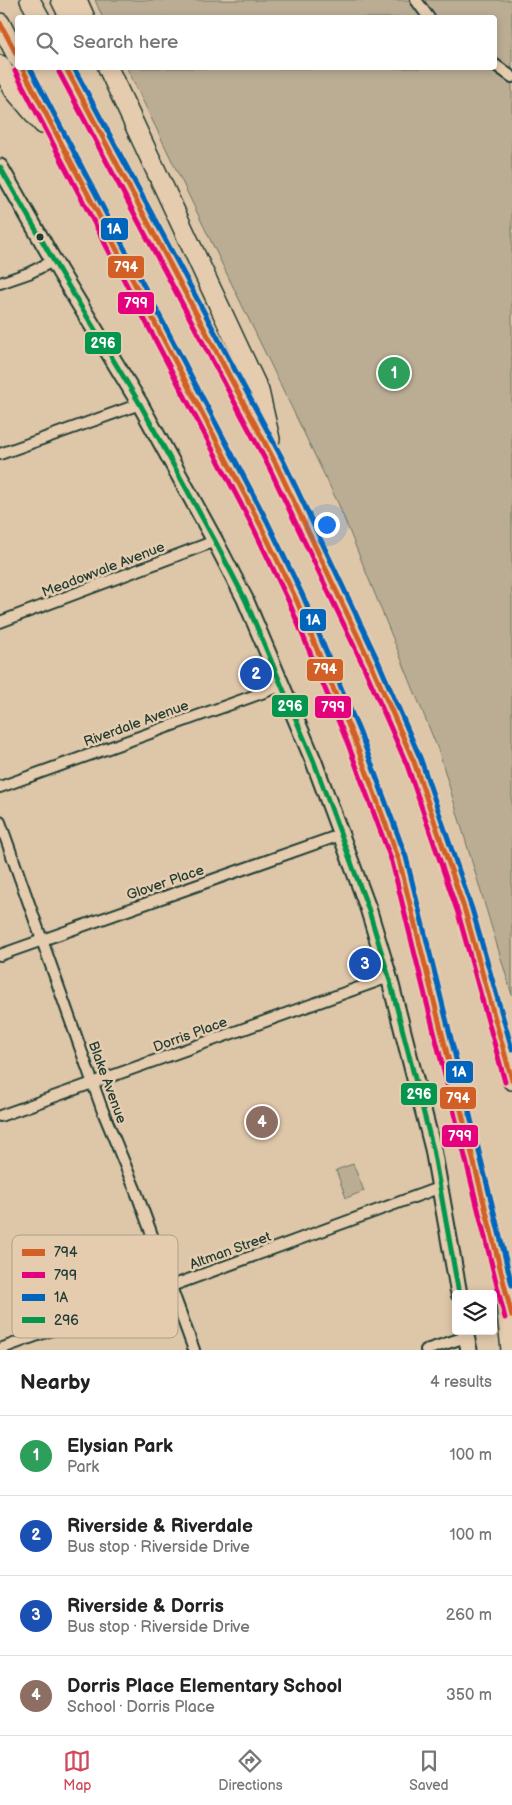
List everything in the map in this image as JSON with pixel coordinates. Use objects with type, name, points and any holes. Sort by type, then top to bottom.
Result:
[{"type":"highway","points":[[30,0],[38,15]]},
{"type":"highway","points":[[61,0],[68,15]]},
{"type":"highway","points":[[77,0],[84,15]]},
{"type":"highway","points":[[0,23],[15,52]]},
{"type":"highway","points":[[0,65],[14,90],[63,148]]},
{"type":"highway","points":[[23,70],[260,524],[296,599],[355,741],[399,860],[512,1316]]},
{"type":"highway","points":[[67,70],[276,464],[371,664],[414,762],[465,911],[512,1080]]},
{"type":"highway","points":[[96,70],[136,128]]},
{"type":"highway","points":[[109,70],[259,391],[276,464]]},
{"type":"highway","points":[[503,1280],[511,1350]]},
{"type":"main road","points":[[0,167],[53,261],[140,404],[215,542],[244,600],[314,762],[368,908],[389,977],[433,1148],[458,1290]]},
{"type":"street","points":[[416,0],[428,15]]},
{"type":"street","points":[[497,66],[512,77]]},
{"type":"street","points":[[0,283],[36,270],[53,261]]},
{"type":"street","points":[[0,454],[140,404]]},
{"type":"street","name":"Meadowvale Avenue","points":[[0,622],[215,542]]},
{"type":"street","name":"Riverdale Avenue","points":[[0,787],[281,686]]},
{"type":"street","name":"Blake Avenue","points":[[0,822],[102,1109],[152,1235]]},
{"type":"street","name":"Glover Place","points":[[0,955],[340,835]]},
{"type":"street","name":"Dorris Place","points":[[0,1116],[389,977]]},
{"type":"street","name":"Altman Street","points":[[178,1283],[441,1187]]},
{"type":"street","name":"Blake Avenue","points":[[178,1307],[194,1350]]},
{"type":"street","name":"Altman Street","points":[[0,1349],[30,1338]]},
{"type":"street","points":[[426,1350],[467,1340]]},
{"type":"shaded area","points":[[95,0],[512,0],[512,995],[439,752],[338,503],[128,70],[497,70],[497,15],[102,15]]},
{"type":"shaded area","points":[[353,1164],[364,1191],[346,1198],[336,1170]]},
{"type":"transit line","name":"794","points":[[0,23],[15,51]]},
{"type":"transit line","name":"794","points":[[23,70],[260,524],[296,599],[355,741],[399,860],[512,1316]]},
{"type":"transit line","name":"1A","points":[[31,70],[267,521],[303,596],[362,738],[406,857],[512,1285]]},
{"type":"transit line","name":"794","points":[[67,70],[276,464],[371,664],[414,762],[465,911],[512,1080]]},
{"type":"transit line","name":"1A","points":[[75,70],[283,460],[378,661],[421,760],[472,909],[512,1049]]},
{"type":"transit line","name":"799","points":[[15,71],[253,527],[289,602],[348,744],[392,862],[505,1318]]},
{"type":"transit line","name":"799","points":[[59,72],[269,467],[364,667],[407,765],[458,913],[505,1082]]},
{"type":"transit line","name":"296","points":[[0,167],[60,272],[140,404],[215,541],[245,599],[314,762],[368,908],[389,977],[433,1149],[458,1290]]},
{"type":"place","name":"Elysian Park","points":[[394,373]]},
{"type":"place","name":"Riverside & Riverdale","points":[[256,674]]},
{"type":"place","name":"Riverside & Dorris","points":[[365,964]]},
{"type":"place","name":"Dorris Place Elementary School","points":[[262,1122]]}]
